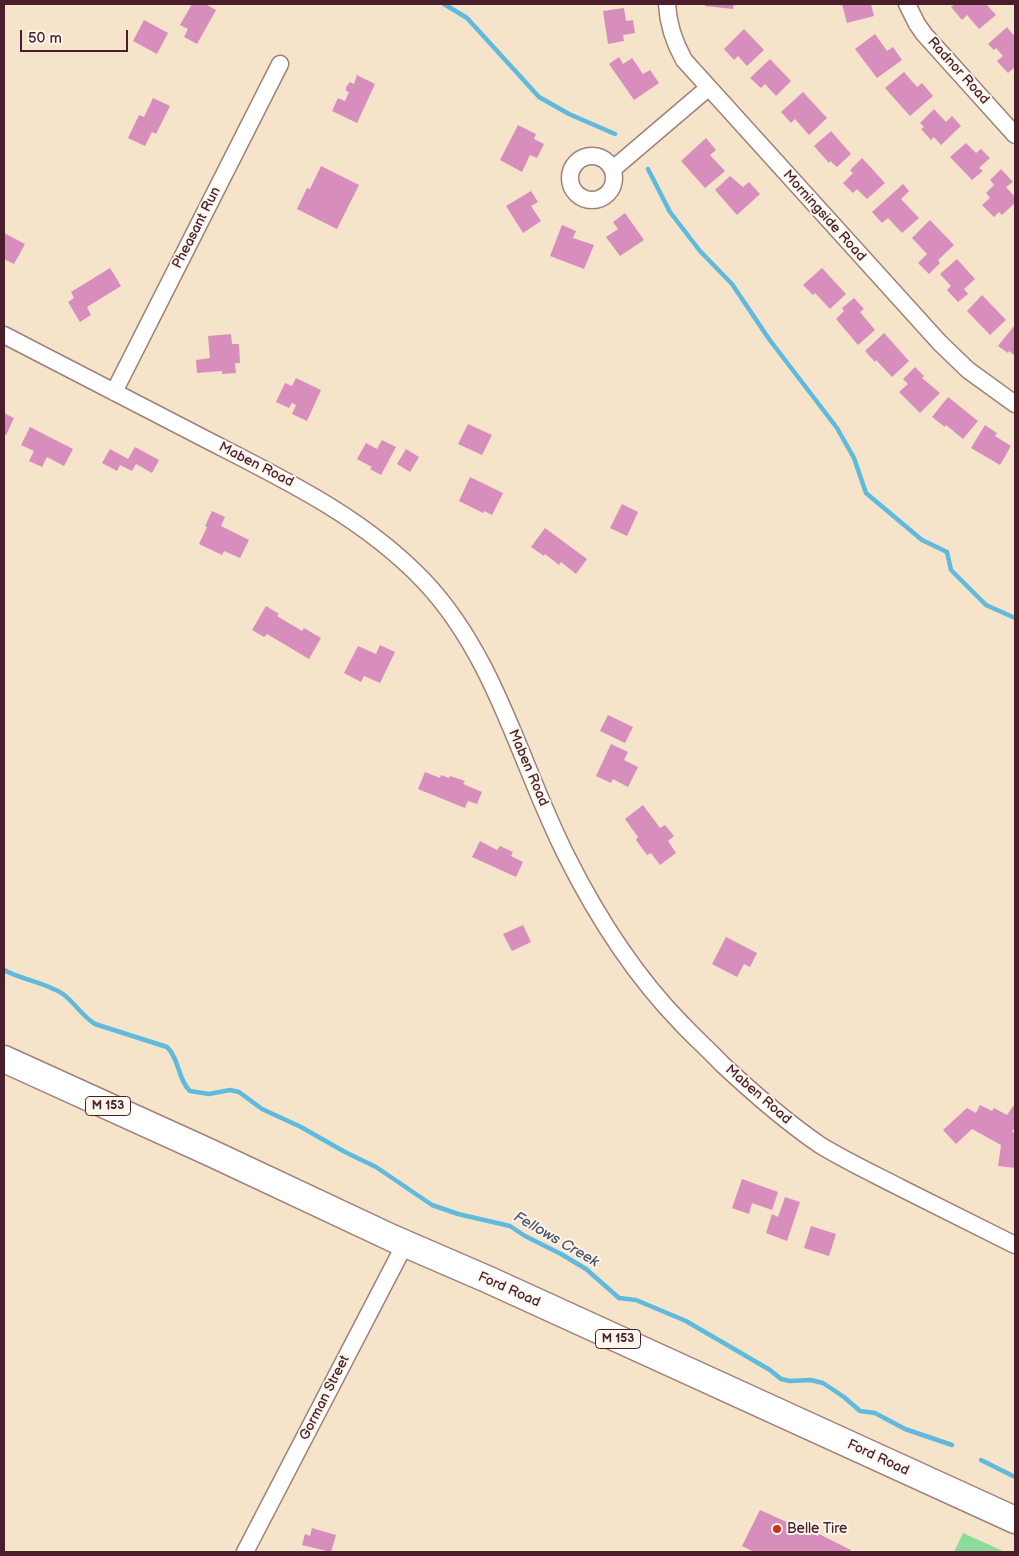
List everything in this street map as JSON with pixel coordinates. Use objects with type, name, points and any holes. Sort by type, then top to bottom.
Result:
[{"type":"main road","name":"Ford Road","points":[[4,1059],[404,1244],[489,1280],[1015,1520]]},
{"type":"street","name":"Morningside Road","points":[[667,4],[669,27],[674,42],[684,60],[708,88],[940,343],[968,370],[1015,404]]},
{"type":"street","name":"Radnor Road","points":[[907,4],[916,24],[924,34],[1015,135]]},
{"type":"street","name":"Pheasant Run","points":[[114,392],[280,64]]},
{"type":"street","points":[[613,169],[708,88]]},
{"type":"street","name":"Maben Road","points":[[4,335],[326,502],[357,523],[403,560],[441,600],[468,639],[480,660],[562,846],[587,895],[615,942],[646,984],[681,1024],[774,1110],[822,1146],[1015,1245]]},
{"type":"street","name":"Gorman Street","points":[[245,1552],[404,1244]]},
{"type":"green space","points":[[963,1533],[1005,1552],[954,1552]]},
{"type":"building","points":[[192,4],[205,4],[216,10],[197,44],[184,37],[188,29],[180,25]]},
{"type":"building","points":[[705,4],[734,4],[733,9],[705,6]]},
{"type":"building","points":[[842,4],[871,4],[874,16],[847,23]]},
{"type":"building","points":[[955,4],[986,4],[996,15],[979,29],[967,15],[962,20],[951,7]]},
{"type":"building","points":[[624,8],[626,21],[633,20],[635,33],[623,35],[624,41],[608,44],[603,11]]},
{"type":"building","points":[[144,20],[168,33],[157,54],[133,41]]},
{"type":"building","points":[[1007,27],[1015,37],[1015,67],[1008,73],[997,61],[1003,56],[996,48],[994,50],[988,44]]},
{"type":"building","points":[[744,29],[764,50],[747,66],[738,56],[734,60],[724,49]]},
{"type":"building","points":[[875,34],[887,51],[893,47],[902,60],[877,78],[855,49]]},
{"type":"building","points":[[619,57],[623,64],[632,58],[643,74],[650,70],[659,83],[634,100],[609,64]]},
{"type":"building","points":[[770,59],[791,81],[776,96],[765,84],[761,88],[750,78]]},
{"type":"building","points":[[904,72],[917,87],[922,83],[933,96],[910,116],[885,88]]},
{"type":"building","points":[[357,75],[375,84],[357,123],[332,111],[338,98],[345,101],[349,92],[346,91],[346,87],[350,82],[354,84]]},
{"type":"building","points":[[803,92],[827,118],[809,135],[795,119],[791,123],[781,112]]},
{"type":"building","points":[[153,98],[170,106],[156,134],[152,132],[145,146],[128,138],[139,115],[144,117]]},
{"type":"building","points":[[934,109],[946,122],[952,116],[961,126],[941,145],[934,137],[931,140],[921,129],[924,127],[920,123]]},
{"type":"building","points":[[518,125],[536,134],[534,139],[544,144],[537,158],[530,155],[522,172],[500,160]]},
{"type":"building","points":[[831,131],[851,154],[837,167],[830,161],[829,163],[814,146]]},
{"type":"building","points":[[706,138],[716,150],[710,155],[725,171],[705,188],[681,161]]},
{"type":"building","points":[[966,143],[976,153],[981,149],[990,158],[979,168],[983,171],[972,180],[950,157]]},
{"type":"building","points":[[862,158],[885,183],[867,199],[857,189],[853,193],[843,183],[853,173],[850,170]]},
{"type":"building","points":[[321,166],[359,185],[337,229],[297,209],[307,188],[310,189]]},
{"type":"building","points":[[1001,169],[1013,182],[1006,187],[1015,197],[1015,203],[1002,215],[999,212],[994,217],[982,205],[990,198],[986,193],[994,185],[990,180]]},
{"type":"building","points":[[730,176],[743,187],[749,182],[760,194],[737,215],[715,190]]},
{"type":"building","points":[[903,184],[909,191],[901,199],[919,218],[902,233],[888,218],[882,223],[872,212]]},
{"type":"building","points":[[531,191],[538,202],[531,206],[541,221],[523,233],[506,206]]},
{"type":"building","points":[[625,213],[644,240],[620,256],[606,237],[618,229],[613,222]]},
{"type":"building","points":[[930,220],[954,245],[938,260],[940,263],[929,274],[918,263],[927,254],[912,238]]},
{"type":"building","points":[[562,225],[576,231],[573,238],[594,245],[584,269],[550,256]]},
{"type":"building","points":[[4,233],[25,244],[14,264],[4,259]]},
{"type":"building","points":[[957,259],[975,279],[964,289],[968,294],[958,302],[947,290],[951,286],[940,274]]},
{"type":"building","points":[[110,268],[121,286],[87,307],[91,315],[80,322],[68,302],[74,298],[71,292]]},
{"type":"building","points":[[822,268],[846,294],[830,309],[815,293],[813,295],[803,285]]},
{"type":"building","points":[[982,295],[1006,320],[990,335],[967,311]]},
{"type":"building","points":[[854,298],[864,309],[860,312],[875,330],[858,345],[836,319],[844,311],[842,308]]},
{"type":"building","points":[[1015,327],[1015,356],[998,346]]},
{"type":"building","points":[[884,333],[909,361],[892,377],[865,351]]},
{"type":"building","points":[[231,334],[232,344],[239,344],[240,363],[235,363],[236,373],[222,374],[222,371],[197,373],[196,360],[210,358],[208,336]]},
{"type":"building","points":[[915,367],[924,376],[922,378],[940,393],[920,413],[899,392],[908,384],[903,379]]},
{"type":"building","points":[[296,378],[321,390],[307,421],[292,414],[296,405],[292,403],[289,408],[276,402],[285,383],[292,386]]},
{"type":"building","points":[[948,397],[978,421],[963,439],[946,425],[945,427],[932,417]]},
{"type":"building","points":[[4,413],[14,418],[6,435],[4,435]]},
{"type":"building","points":[[468,424],[492,435],[482,455],[458,444]]},
{"type":"building","points":[[985,425],[997,433],[995,436],[1011,446],[1000,465],[971,448]]},
{"type":"building","points":[[30,427],[73,449],[64,466],[47,457],[42,467],[29,461],[34,451],[21,445]]},
{"type":"building","points":[[382,440],[396,447],[381,475],[370,469],[372,467],[357,459],[366,443],[377,449]]},
{"type":"building","points":[[135,447],[159,460],[152,473],[136,464],[132,471],[120,465],[117,471],[102,463],[110,449],[128,459]]},
{"type":"building","points":[[406,449],[419,457],[410,472],[397,464]]},
{"type":"building","points":[[470,477],[503,493],[492,515],[484,511],[483,513],[459,501]]},
{"type":"building","points":[[622,504],[638,512],[627,536],[610,528]]},
{"type":"building","points":[[212,511],[225,517],[221,526],[249,540],[240,558],[224,551],[222,555],[199,544]]},
{"type":"building","points":[[545,528],[587,559],[576,574],[561,562],[559,565],[545,554],[544,556],[531,547]]},
{"type":"building","points":[[266,606],[279,614],[277,616],[302,631],[304,628],[321,638],[309,659],[267,634],[264,637],[252,630]]},
{"type":"building","points":[[380,645],[395,652],[380,683],[364,676],[361,682],[344,673],[358,646],[376,654]]},
{"type":"building","points":[[608,715],[633,727],[625,743],[600,731]]},
{"type":"building","points":[[611,744],[628,752],[624,760],[638,767],[628,787],[613,779],[611,783],[596,776]]},
{"type":"building","points":[[425,772],[440,778],[441,775],[449,778],[450,776],[465,781],[463,784],[482,792],[477,804],[468,801],[465,808],[418,789]]},
{"type":"building","points":[[643,805],[660,828],[665,825],[674,836],[668,841],[676,853],[660,865],[651,853],[647,855],[636,840],[638,837],[625,819]]},
{"type":"building","points":[[480,841],[497,850],[500,846],[513,852],[511,856],[523,862],[516,877],[472,857]]},
{"type":"building","points":[[523,925],[531,942],[512,951],[503,934]]},
{"type":"building","points":[[726,937],[757,953],[750,967],[744,964],[737,977],[712,964]]},
{"type":"building","points":[[980,1105],[992,1111],[994,1108],[1007,1115],[1013,1106],[1015,1107],[1015,1127],[1012,1132],[1015,1133],[1015,1168],[998,1166],[1001,1145],[972,1129],[956,1144],[943,1130],[967,1108],[976,1113]]},
{"type":"building","points":[[742,1179],[778,1192],[772,1210],[752,1203],[749,1214],[732,1208]]},
{"type":"building","points":[[785,1197],[800,1202],[787,1241],[766,1233],[772,1214],[778,1217]]},
{"type":"building","points":[[811,1226],[836,1234],[829,1256],[804,1248]]},
{"type":"building","name":"Belle Tire","points":[[760,1510],[818,1536],[819,1534],[851,1550],[850,1552],[754,1552],[742,1546]]},
{"type":"building","points":[[312,1528],[336,1535],[331,1552],[302,1545],[305,1534],[310,1536]]},
{"type":"waterway","points":[[444,4],[467,18],[539,97],[569,114],[615,134]]},
{"type":"waterway","points":[[648,169],[670,212],[700,251],[732,284],[769,339],[837,428],[854,458],[866,493],[922,540],[947,552],[951,570],[986,605],[1015,618]]},
{"type":"waterway","name":"Fellows Creek","points":[[4,970],[63,994],[95,1024],[167,1047],[174,1057],[183,1081],[190,1091],[209,1094],[230,1090],[239,1092],[262,1109],[301,1127],[376,1167],[432,1205],[458,1214],[510,1226],[586,1269],[619,1298],[636,1300],[686,1321],[770,1370],[781,1379],[790,1381],[811,1380],[823,1383],[844,1397],[860,1411],[875,1413],[905,1429],[952,1445]]},
{"type":"waterway","name":"Fellows Creek","points":[[981,1460],[1015,1477]]},
{"type":"place","name":"Belle Tire","points":[[777,1529]]}]
